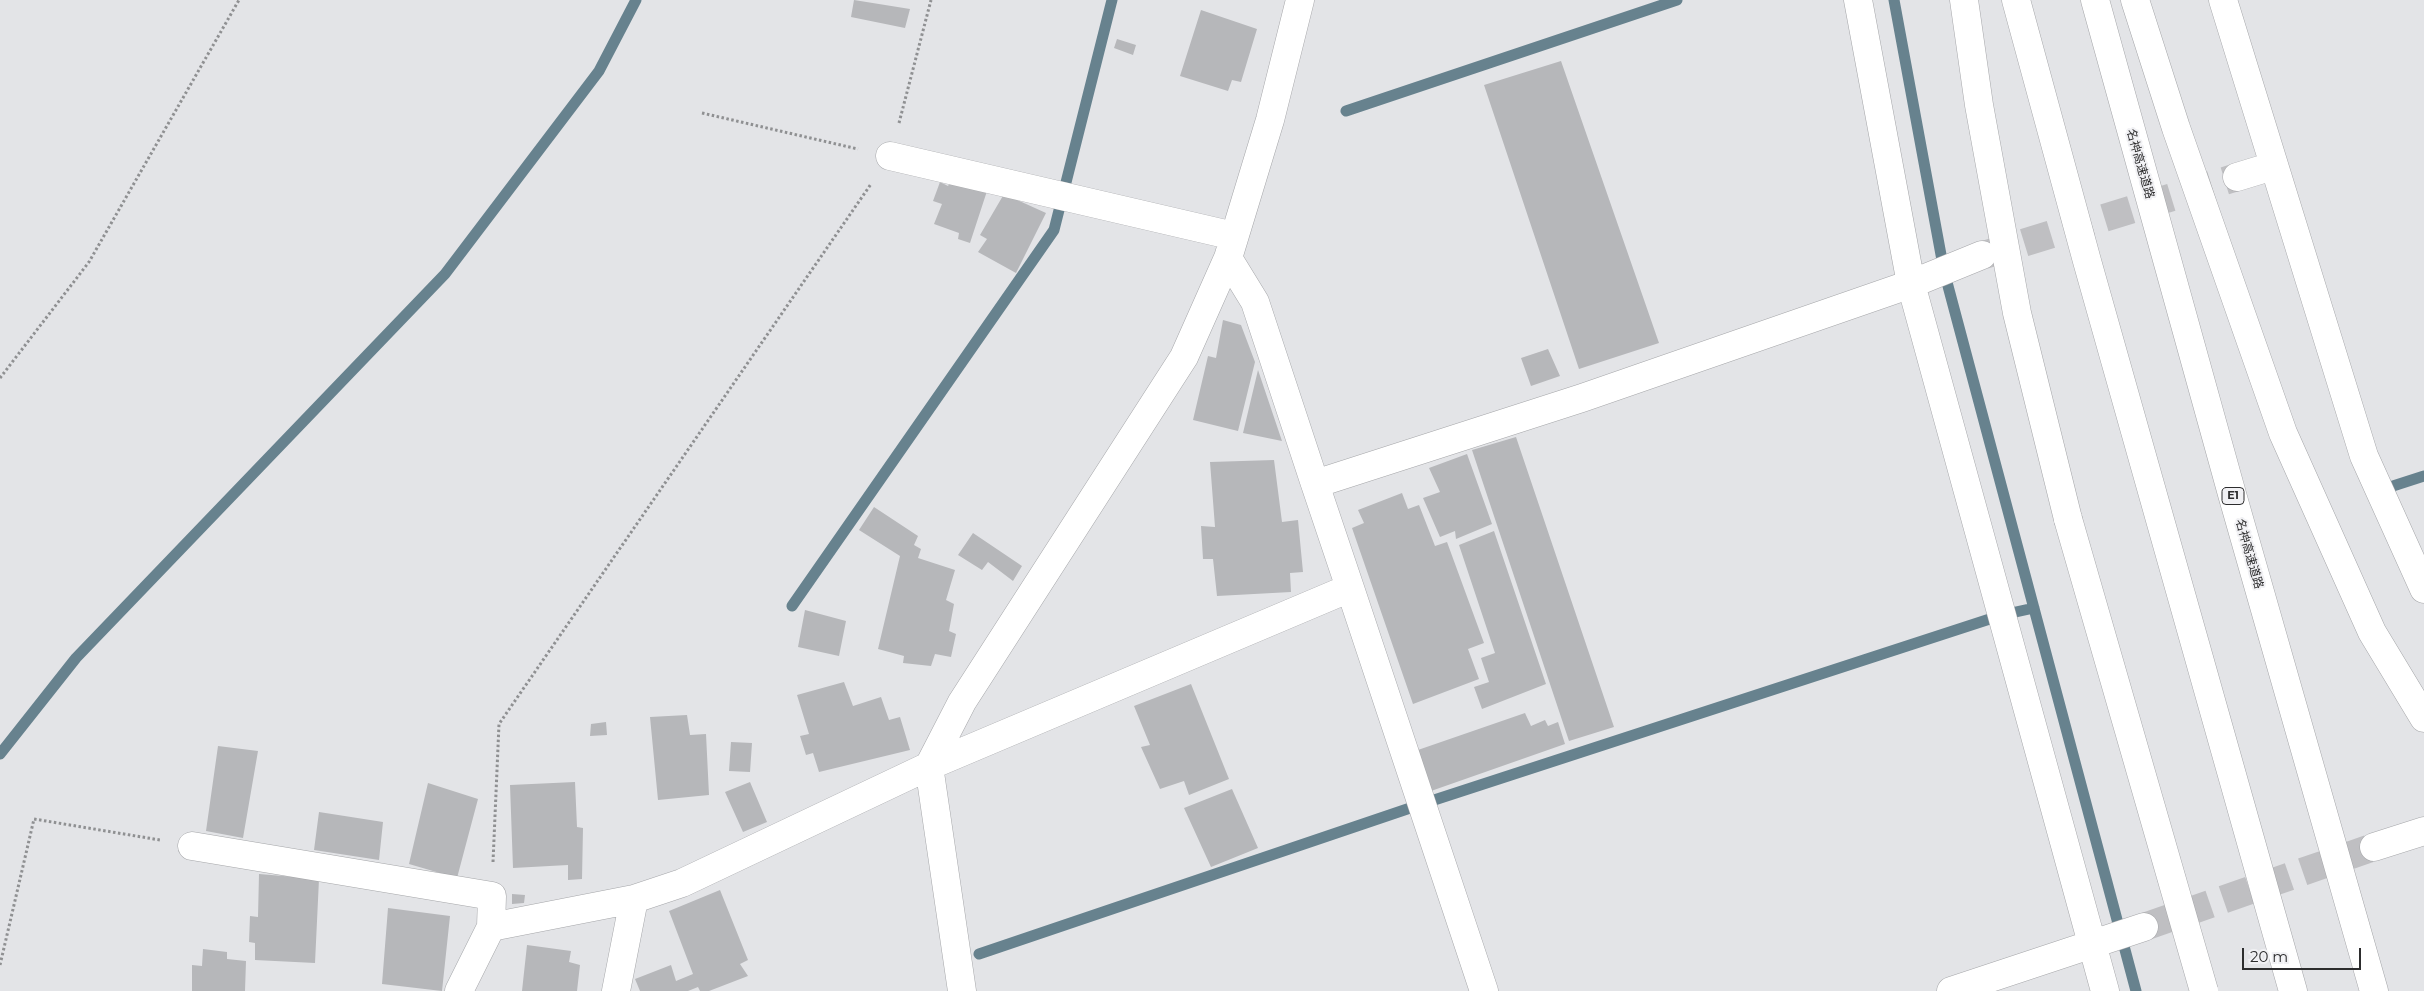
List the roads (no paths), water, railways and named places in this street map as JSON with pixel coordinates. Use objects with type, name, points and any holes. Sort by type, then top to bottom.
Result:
[{"type":"main road","points":[[962,991],[929,766],[962,702],[1184,357],[1231,247],[1270,120],[1300,0]]},
{"type":"main road","points":[[1858,0],[1911,284],[2105,991]]},
{"type":"main road","points":[[1964,0],[1979,105],[2017,313],[2068,520],[2204,991]]},
{"type":"main road","points":[[2016,0],[2087,261],[2294,991]]},
{"type":"main road","name":"名神高速道路","points":[[2095,0],[2232,494],[2374,991]]},
{"type":"main road","points":[[2135,0],[2176,128],[2283,433],[2372,632],[2424,718]]},
{"type":"main road","points":[[2223,0],[2364,456],[2424,589]]},
{"type":"main road","points":[[890,156],[1231,247]]},
{"type":"main road","points":[[2237,178],[2273,166]]},
{"type":"main road","points":[[1231,247],[1255,302],[1484,991]]},
{"type":"main road","points":[[1315,484],[1582,398],[1911,284],[1982,255]]},
{"type":"main road","points":[[491,927],[634,899],[682,883],[929,766],[1350,588]]},
{"type":"main road","points":[[2374,847],[2424,831]]},
{"type":"main road","points":[[192,846],[492,896],[491,927],[459,991]]},
{"type":"main road","points":[[616,991],[634,899]]},
{"type":"main road","points":[[1951,991],[2144,927]]},
{"type":"waterway","points":[[0,754],[76,658],[445,274],[599,71],[636,0]]},
{"type":"waterway","points":[[792,606],[1054,230],[1112,0]]},
{"type":"waterway","points":[[1346,111],[1677,0]]},
{"type":"waterway","points":[[1894,0],[1944,271],[2136,991]]},
{"type":"waterway","points":[[2393,486],[2424,476]]},
{"type":"waterway","points":[[979,954],[1422,804],[2002,615],[2034,608]]},
{"type":"tunnel","points":[[1984,255],[2237,177]]},
{"type":"tunnel","points":[[2144,927],[2374,847]]}]
